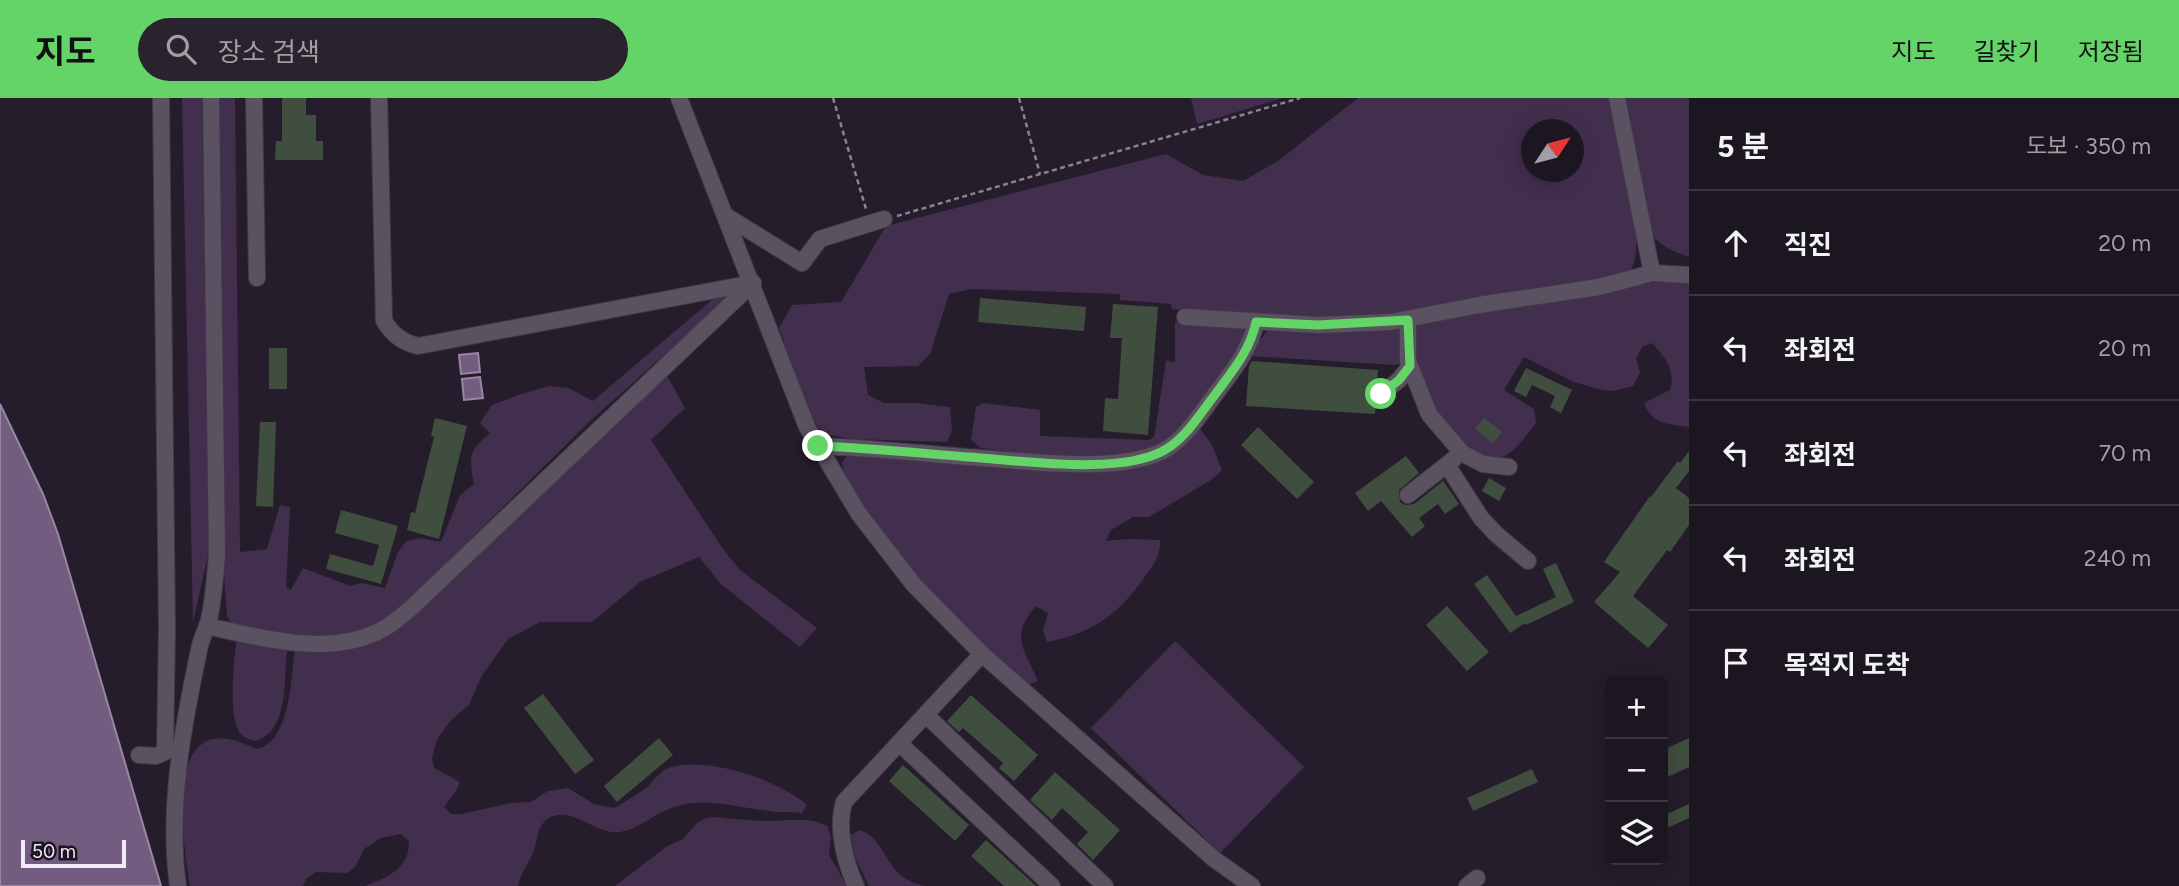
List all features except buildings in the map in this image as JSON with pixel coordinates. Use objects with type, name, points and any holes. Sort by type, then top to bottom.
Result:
[{"type":"street","points":[[139,755],[156,756],[165,752],[167,629],[160,98]]},
{"type":"street","points":[[178,886],[176,789],[189,696],[201,641],[210,617],[217,555],[211,98]]},
{"type":"street","points":[[254,98],[257,278]]},
{"type":"street","points":[[379,98],[384,321],[391,333],[405,343],[418,346],[753,283]]},
{"type":"street","points":[[679,98],[807,427],[859,514],[914,585],[982,654],[1214,859],[1252,886]]},
{"type":"street","points":[[1617,98],[1652,273]]},
{"type":"street","points":[[726,216],[802,262],[820,239],[877,221]]},
{"type":"street","points":[[1185,317],[1318,325],[1408,320],[1479,305],[1599,287],[1652,273],[1689,275]]},
{"type":"street","points":[[207,626],[304,642],[339,642],[382,630],[410,609],[753,283]]},
{"type":"street","points":[[1408,320],[1410,366],[1429,414],[1462,453],[1483,464],[1509,467]]},
{"type":"street","points":[[818,446],[1066,464],[1116,462],[1146,457],[1167,449],[1186,434],[1242,359],[1252,339],[1256,322]]},
{"type":"street","points":[[1381,394],[1399,380],[1410,366]]},
{"type":"street","points":[[1408,495],[1462,453]]},
{"type":"street","points":[[1447,465],[1481,518],[1528,561]]},
{"type":"street","points":[[856,886],[844,850],[841,813],[844,802],[982,654]]},
{"type":"street","points":[[926,715],[1105,886]]},
{"type":"street","points":[[899,743],[1052,886]]},
{"type":"path","points":[[833,98],[877,221],[1300,98]]},
{"type":"path","points":[[1019,98],[1040,174]]},
{"type":"shaded area","points":[[182,98],[202,98],[209,551],[193,622]]},
{"type":"shaded area","points":[[217,98],[235,98],[240,552],[267,549],[280,505],[290,507],[286,587],[291,590],[303,568],[350,586],[361,583],[385,588],[398,552],[406,541],[420,538],[441,542],[460,495],[474,484],[472,455],[490,433],[480,423],[492,405],[549,386],[568,388],[593,401],[720,293],[736,291],[592,419],[401,608],[381,623],[358,633],[323,637],[232,625],[227,616],[224,575]]},
{"type":"shaded area","points":[[1191,98],[1283,98],[1197,124]]},
{"type":"shaded area","points":[[1358,98],[1612,98],[1633,207],[1636,230],[1634,263],[1628,272],[1619,278],[1407,314],[1319,320],[1172,309],[1171,304],[1120,300],[1120,294],[971,289],[949,294],[930,354],[918,366],[864,367],[868,395],[884,403],[950,407],[952,431],[947,442],[853,439],[824,434],[810,416],[779,328],[792,305],[841,302],[886,226],[1166,154],[1203,175],[1243,181],[1278,161]]},
{"type":"shaded area","points":[[1623,98],[1689,98],[1689,257],[1660,243],[1648,229]]},
{"type":"shaded area","points":[[1689,280],[1689,427],[1668,424],[1657,419],[1644,403],[1670,390],[1672,377],[1668,365],[1652,343],[1642,347],[1636,359],[1640,372],[1633,386],[1613,391],[1574,382],[1524,357],[1504,390],[1534,409],[1536,423],[1509,454],[1497,458],[1465,445],[1446,426],[1431,404],[1416,367],[1414,324],[1421,321],[1663,281]]},
{"type":"shaded area","points":[[1175,322],[1239,325],[1246,333],[1246,340],[1177,438],[1145,452],[1068,459],[981,448],[971,440],[976,407],[983,403],[1040,410],[1040,436],[1149,440],[1154,437],[1166,361],[1175,362]]},
{"type":"shaded area","points":[[1270,327],[1401,327],[1403,363],[1395,365],[1248,356]]},
{"type":"shaded area","points":[[478,353],[480,372],[461,374],[459,355]]},
{"type":"shaded area","points":[[665,372],[685,408],[651,440],[723,549],[740,570],[817,628],[800,647],[721,584],[699,557],[640,582],[592,622],[540,622],[508,639],[481,677],[469,705],[451,720],[437,739],[432,758],[434,768],[460,782],[444,807],[451,814],[461,814],[511,803],[531,802],[548,791],[568,788],[594,804],[614,808],[643,790],[665,770],[687,765],[705,765],[743,773],[779,787],[807,805],[802,813],[774,812],[722,804],[686,804],[620,832],[610,832],[572,817],[553,816],[540,828],[518,886],[365,886],[396,871],[406,858],[409,841],[401,834],[381,838],[364,849],[355,867],[347,873],[316,872],[307,878],[303,886],[190,886],[182,804],[189,762],[199,747],[219,738],[256,749],[268,744],[283,722],[295,647],[364,642]]},
{"type":"shaded area","points":[[480,377],[483,398],[464,400],[462,379]]},
{"type":"shaded area","points":[[0,404],[43,494],[58,534],[161,886],[0,886]]},
{"type":"shaded area","points":[[1200,429],[1212,445],[1222,470],[1211,480],[1149,517],[1133,517],[1111,530],[1106,541],[1160,540],[1156,560],[1134,591],[1113,613],[1077,634],[1047,642],[1043,630],[1048,613],[1036,606],[1023,626],[1021,635],[1024,651],[1038,681],[1030,684],[962,623],[899,556],[853,491],[842,463],[849,454],[1119,467],[1190,437]]},
{"type":"shaded area","points":[[237,638],[288,646],[280,713],[267,735],[256,741],[241,734],[234,715],[234,660]]},
{"type":"shaded area","points":[[1175,641],[1304,767],[1220,853],[1091,728]]},
{"type":"shaded area","points":[[716,817],[761,821],[805,820],[827,826],[831,836],[829,855],[847,886],[615,886],[666,847],[683,839],[697,823]]},
{"type":"shaded area","points":[[860,830],[876,842],[902,876],[926,886],[869,886],[854,855],[850,835]]},
{"type":"route","points":[[818,446],[1066,464],[1116,462],[1146,457],[1167,449],[1186,434],[1242,359],[1252,339],[1256,322],[1318,325],[1408,320],[1410,366],[1399,380],[1381,394]]}]
